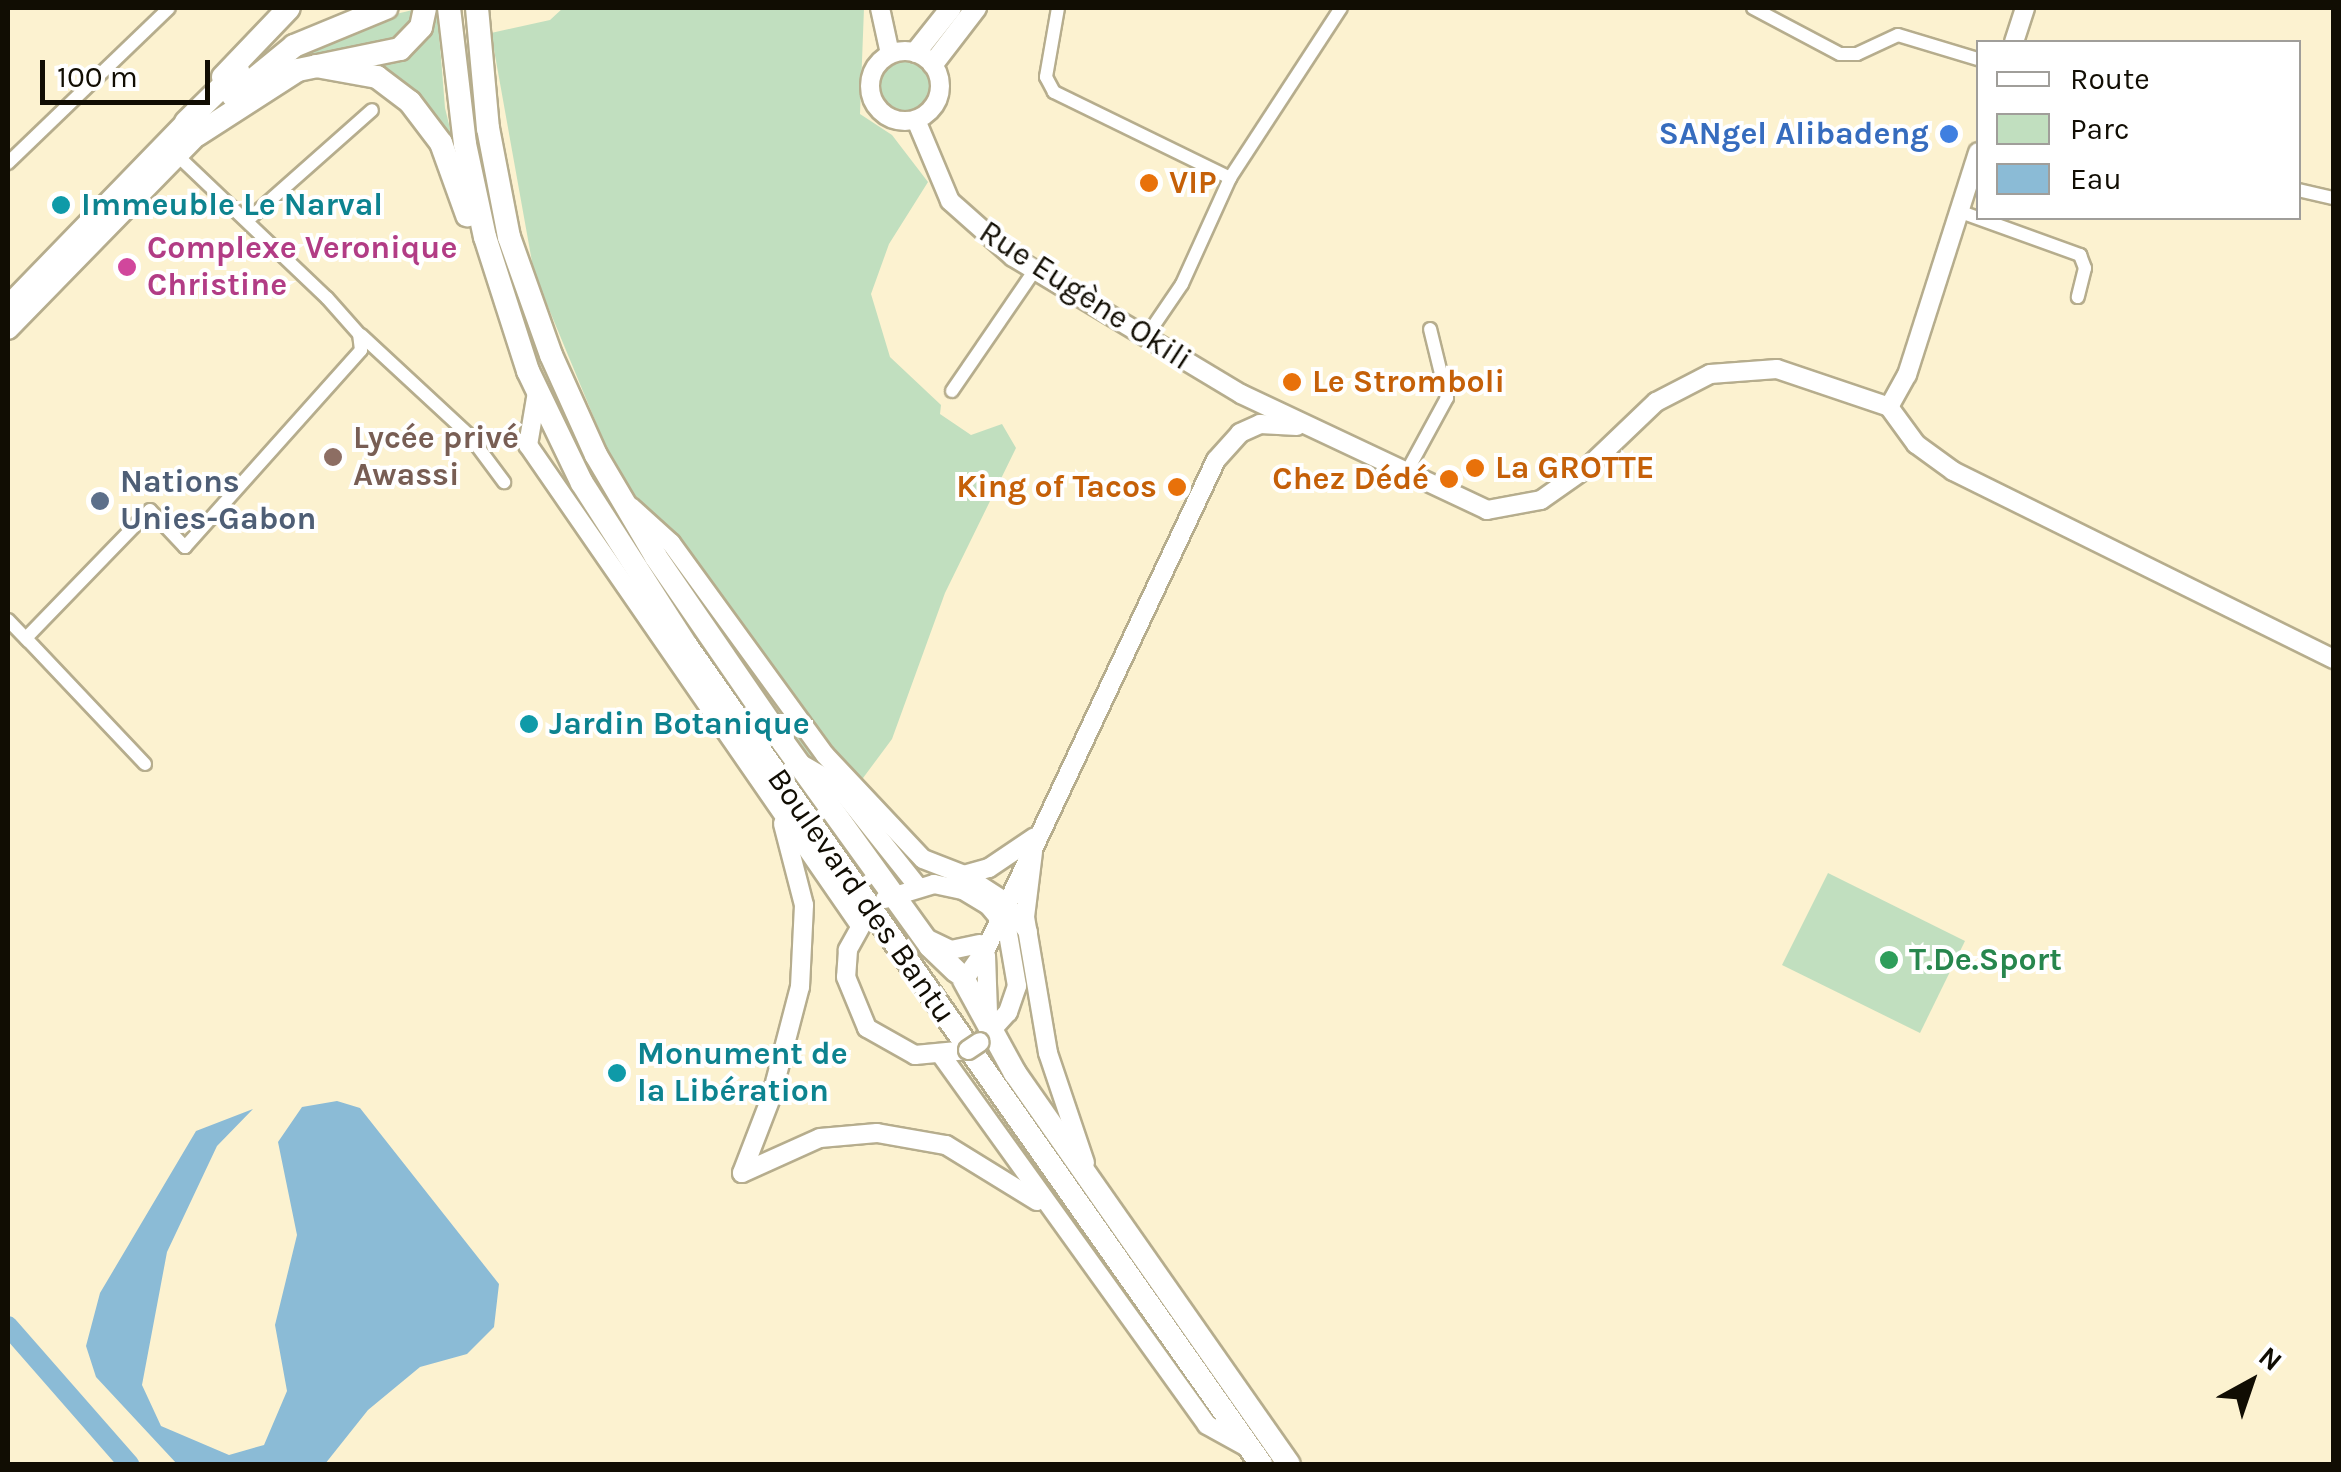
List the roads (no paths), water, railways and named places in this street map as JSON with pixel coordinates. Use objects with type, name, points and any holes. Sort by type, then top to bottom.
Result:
[{"type":"highway","points":[[191,128],[289,8]]},
{"type":"highway","points":[[191,128],[259,53],[343,8]]},
{"type":"highway","points":[[191,128],[281,54],[386,8]]},
{"type":"highway","points":[[191,128],[268,86],[316,66],[400,49],[421,27],[426,8]]},
{"type":"highway","name":"Boulevard des Bantu","points":[[449,8],[476,199],[532,381],[612,534],[955,1029],[980,1042],[1015,1072],[1083,1192],[1288,1464]]},
{"type":"highway","name":"Boulevard des Bantu","points":[[477,8],[490,138],[517,263],[564,387],[618,494],[796,761],[874,909],[921,934],[980,1042],[1257,1460]]},
{"type":"highway","points":[[316,66],[377,77],[433,129],[500,318],[532,381]]},
{"type":"highway","points":[[874,909],[950,984],[1083,1192]]},
{"type":"main road","points":[[880,8],[890,54]]},
{"type":"main road","points":[[925,58],[890,54],[874,68],[872,99],[885,116],[916,120],[939,97],[925,58],[951,8]]},
{"type":"main road","points":[[925,58],[976,8]]},
{"type":"main road","points":[[2015,40],[2026,8]]},
{"type":"main road","name":"Rue Eugène Okili","points":[[916,120],[950,201],[1035,270],[1303,427],[1486,510],[1523,506],[1573,479],[1656,402],[1727,370],[1801,374],[1889,408]]},
{"type":"main road","points":[[8,329],[177,155],[191,128]]},
{"type":"main road","points":[[12,293],[191,128]]},
{"type":"main road","points":[[1976,159],[1907,375],[1889,408],[1916,444],[1953,471],[2334,659]]},
{"type":"main road","points":[[532,381],[528,446],[542,461],[780,814],[874,909]]},
{"type":"main road","points":[[1240,434],[1242,394]]},
{"type":"main road","points":[[950,984],[983,946],[1205,482],[1240,434],[1260,424],[1303,427]]},
{"type":"main road","points":[[618,494],[671,544],[826,755],[923,859],[964,876],[998,914],[1017,956],[1017,986],[980,1042],[942,1056],[889,1045],[852,1004],[848,950],[874,909],[918,887],[963,890],[998,914],[1028,932]]},
{"type":"main road","points":[[796,761],[837,784],[918,887]]},
{"type":"main road","points":[[780,814],[804,905],[800,986],[772,1098],[742,1172],[820,1138],[877,1133],[946,1146],[1050,1211]]},
{"type":"main road","points":[[964,876],[989,868],[1035,837]]},
{"type":"main road","points":[[1035,837],[1028,932],[1048,1053],[1083,1192]]},
{"type":"main road","points":[[921,934],[950,950],[983,946]]},
{"type":"main road","points":[[983,946],[984,1000],[1015,1072]]},
{"type":"main road","points":[[942,1056],[1207,1425],[1257,1460]]},
{"type":"street","points":[[8,162],[169,8]]},
{"type":"street","points":[[1058,8],[1046,77],[1054,92],[1230,178]]},
{"type":"street","points":[[1146,338],[1182,284],[1230,178],[1341,8]]},
{"type":"street","points":[[1753,8],[1840,54],[1857,54],[1898,35],[1976,59]]},
{"type":"street","points":[[249,219],[372,110]]},
{"type":"street","points":[[177,155],[249,219],[359,334],[470,435],[504,482]]},
{"type":"street","points":[[2301,191],[2334,198]]},
{"type":"street","points":[[1961,212],[1976,217]]},
{"type":"street","points":[[1983,220],[2080,255],[2085,268],[2078,297]]},
{"type":"street","points":[[952,390],[1035,270]]},
{"type":"street","points":[[1405,474],[1447,398],[1430,329]]},
{"type":"street","points":[[28,640],[150,510],[185,547],[291,424],[355,362],[359,334]]},
{"type":"street","points":[[8,620],[145,764]]},
{"type":"water","points":[[337,1101],[360,1108],[499,1284],[494,1327],[467,1354],[420,1367],[368,1410],[325,1464],[177,1464],[96,1377],[86,1346],[100,1293],[196,1131],[253,1109],[217,1146],[167,1252],[142,1385],[161,1426],[229,1455],[264,1445],[287,1391],[275,1325],[297,1235],[278,1142],[302,1107]]},
{"type":"waterway","points":[[8,1326],[129,1464]]},
{"type":"place","name":"SANgel Alibadeng","points":[[1949,134]]},
{"type":"place","name":"VIP","points":[[1149,183]]},
{"type":"place","name":"Immeuble Le Narval","points":[[61,205]]},
{"type":"place","name":"Complexe Veronique Christine","points":[[127,267]]},
{"type":"place","name":"Le Stromboli","points":[[1292,382]]},
{"type":"place","name":"Lycée privé Awassi","points":[[333,457]]},
{"type":"place","name":"La GROTTE","points":[[1475,468]]},
{"type":"place","name":"Chez Dédé","points":[[1449,479]]},
{"type":"place","name":"King of Tacos","points":[[1177,487]]},
{"type":"place","name":"Nations Unies-Gabon","points":[[100,501]]},
{"type":"place","name":"Jardin Botanique","points":[[529,724]]},
{"type":"place","name":"T.De.Sport","points":[[1889,960]]},
{"type":"place","name":"Monument de la Libération","points":[[617,1073]]}]
